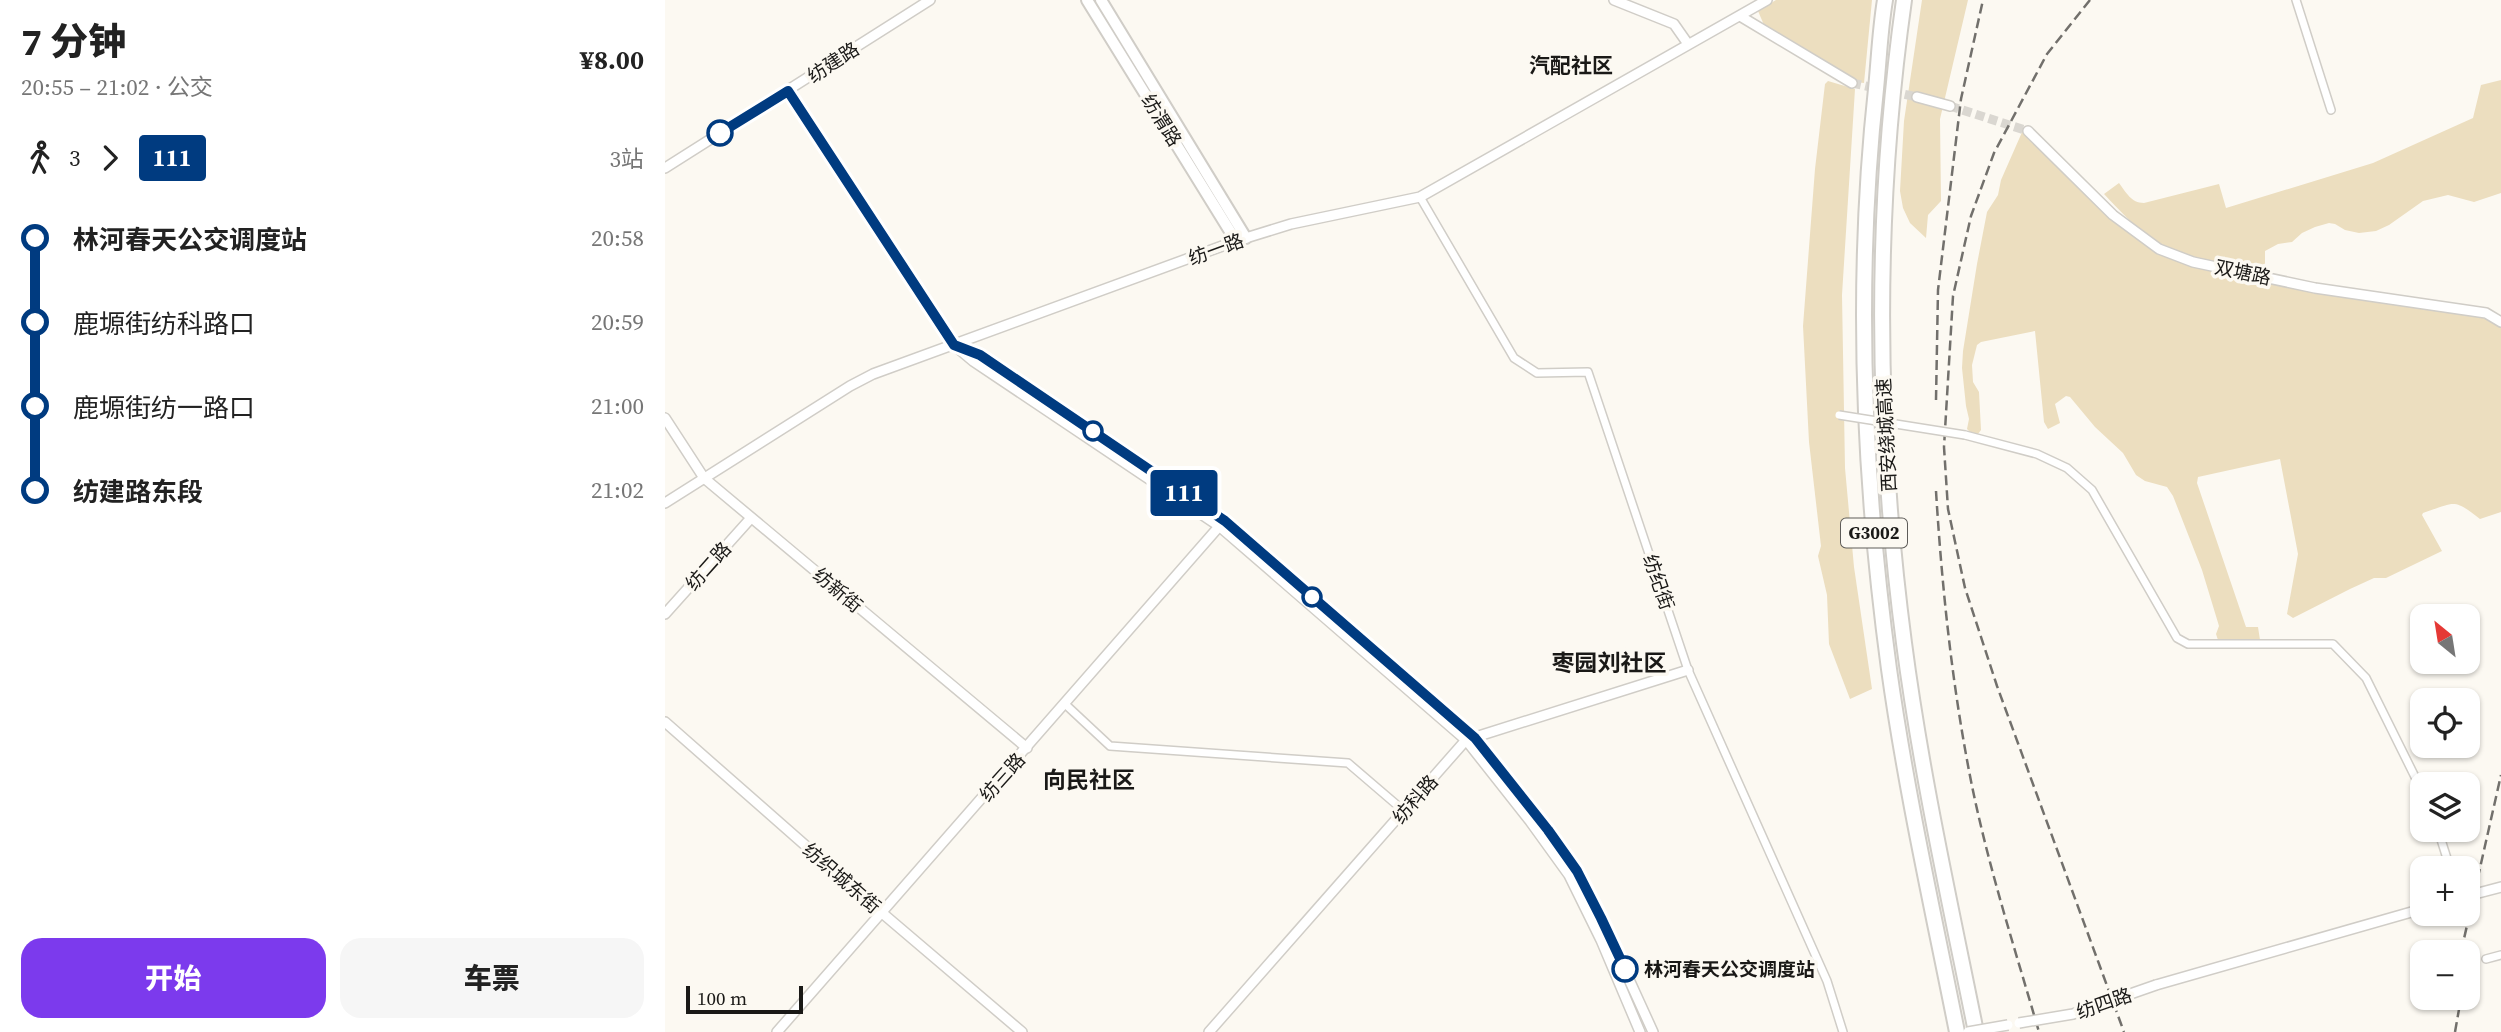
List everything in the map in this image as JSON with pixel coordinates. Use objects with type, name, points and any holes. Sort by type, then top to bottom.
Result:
[{"type":"highway","name":"西安绕城高速","points":[[1885,0],[1867,194],[1867,448],[1889,669],[1922,859],[1957,1032]]},
{"type":"highway","name":"西安绕城高速","points":[[1904,0],[1893,90],[1885,216],[1885,441],[1904,646],[1919,744],[1976,1032]]},
{"type":"highway","points":[[1893,90],[1913,0]]},
{"type":"main road","name":"纺渭路","points":[[1087,0],[1241,239]]},
{"type":"main road","name":"纺渭路","points":[[1101,0],[1241,239]]},
{"type":"street","name":"纺建路","points":[[665,168],[930,0]]},
{"type":"street","points":[[1614,0],[1674,24],[1688,44]]},
{"type":"street","name":"纺一路","points":[[665,503],[862,379],[1241,239],[1291,224],[1420,197],[1767,0]]},
{"type":"street","points":[[2296,0],[2331,110]]},
{"type":"street","points":[[1740,16],[1852,83]]},
{"type":"street","points":[[788,91],[954,345],[973,362],[1222,524],[1471,739],[1548,830],[1577,871],[1653,1032]]},
{"type":"street","points":[[1917,97],[1950,106]]},
{"type":"street","name":"双塘路","points":[[2028,131],[2113,215],[2159,249],[2193,261],[2315,288],[2486,313],[2501,322]]},
{"type":"street","name":"纺纪街","points":[[1420,197],[1514,358],[1537,373],[1588,372],[1688,670],[1827,981],[1843,1032]]},
{"type":"street","points":[[1839,415],[1965,435],[2036,454],[2067,468],[2092,490],[2178,638],[2188,644],[2333,644],[2366,678],[2413,772]]},
{"type":"street","name":"纺新街","points":[[665,418],[704,478],[1027,748]]},
{"type":"street","name":"纺二路","points":[[665,614],[751,518]]},
{"type":"street","name":"纺三路","points":[[777,1032],[1222,524]]},
{"type":"street","points":[[1471,739],[1688,670]]},
{"type":"street","points":[[1065,704],[1110,746],[1348,763],[1404,811]]},
{"type":"street","name":"纺织城东街","points":[[665,722],[1022,1032]]},
{"type":"street","points":[[1471,739],[1569,875],[1601,940],[1640,1032]]},
{"type":"street","name":"纺科路","points":[[1209,1032],[1471,739]]},
{"type":"street","points":[[2480,893],[2501,887]]},
{"type":"street","name":"纺四路","points":[[1968,1032],[2073,1014],[2156,985],[2410,912]]},
{"type":"street","points":[[2486,959],[2501,955]]},
{"type":"shaded area","points":[[1776,0],[1872,0],[1864,83],[1856,82],[1764,25],[1758,11]]},
{"type":"shaded area","points":[[1922,0],[1968,0],[1940,119],[1941,201],[1928,215],[1926,238],[1910,223],[1903,208],[1900,191],[1904,121]]},
{"type":"shaded area","points":[[2501,80],[2501,193],[2474,202],[2448,195],[2423,201],[2376,231],[2359,233],[2329,223],[2315,227],[2292,242],[2278,244],[2265,251],[2265,270],[2177,252],[2138,228],[2104,194],[2119,183],[2132,199],[2144,203],[2219,184],[2226,208],[2373,163],[2473,118],[2481,85]]},
{"type":"shaded area","points":[[1828,81],[1855,89],[1842,295],[1845,468],[1854,567],[1872,689],[1850,699],[1829,644],[1827,595],[1818,556],[1821,546],[1809,442],[1803,326],[1815,169],[1825,84]]},
{"type":"shaded area","points":[[2023,130],[2039,139],[2131,233],[2172,258],[2242,277],[2468,313],[2501,324],[2501,512],[2480,519],[2454,504],[2423,513],[2442,551],[2386,578],[2374,578],[2293,618],[2287,614],[2298,554],[2280,459],[2198,477],[2197,483],[2246,627],[2258,627],[2260,640],[2218,640],[2216,634],[2219,626],[2202,570],[2167,487],[2145,481],[2136,475],[2123,453],[2095,427],[2070,397],[2066,396],[2055,404],[2060,423],[2048,429],[2044,422],[2035,331],[1977,345],[1972,365],[1973,382],[1979,392],[1981,430],[1973,435],[1967,429],[1969,419],[1962,368],[1963,351],[1977,264],[1987,212],[1998,195],[2001,180]]},
{"type":"tunnel","points":[[1852,83],[1917,97]]},
{"type":"tunnel","points":[[1950,106],[2028,131]]},
{"type":"railway","points":[[1936,400],[1938,290],[1961,99],[1983,0]]},
{"type":"railway","points":[[2090,0],[2047,54],[1994,153],[1971,216],[1953,296],[1944,447],[1948,509],[1965,588],[1997,686],[2124,1032]]},
{"type":"railway","points":[[1936,491],[1949,636],[1971,781],[1994,876],[2039,1032]]},
{"type":"railway","points":[[2464,940],[2501,775]]},
{"type":"railway","points":[[2455,1032],[2459,1010]]},
{"type":"bus line","name":"111","points":[[720,133],[788,91],[954,345],[980,355],[1225,521],[1475,738],[1577,871],[1625,969]]},
{"type":"place","name":"林河春天公交调度站","points":[[1625,969]]},
{"type":"district","name":"汽配社区","points":[[1571,66]]},
{"type":"district","name":"枣园刘社区","points":[[1609,663]]},
{"type":"district","name":"向民社区","points":[[1089,780]]}]
